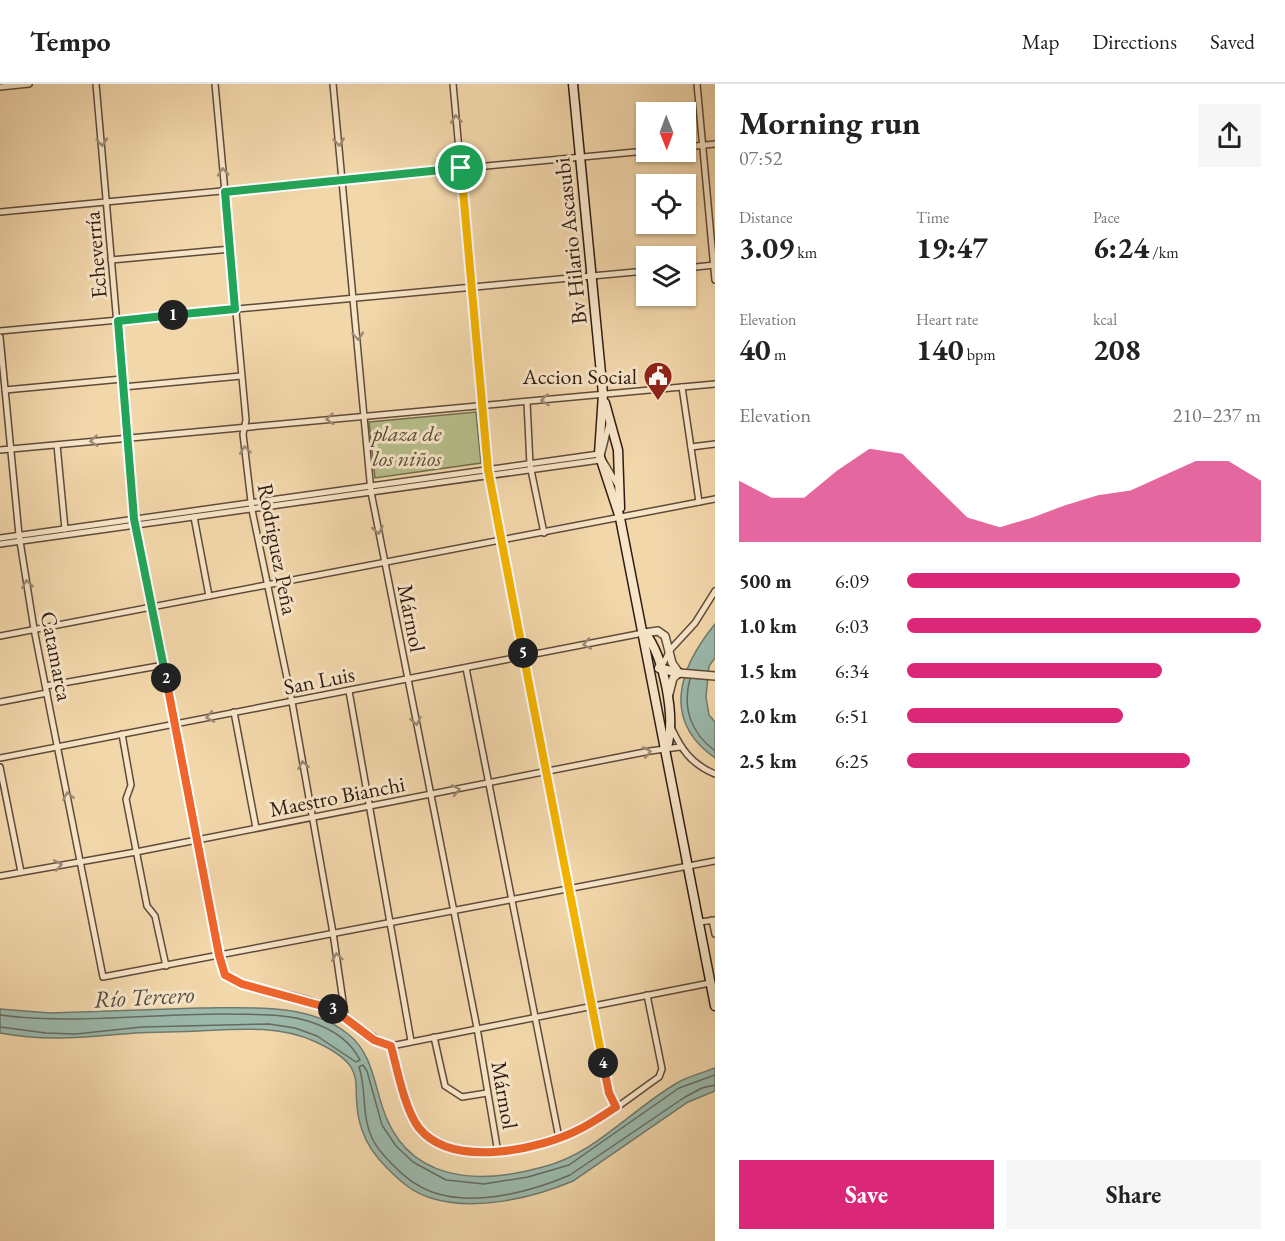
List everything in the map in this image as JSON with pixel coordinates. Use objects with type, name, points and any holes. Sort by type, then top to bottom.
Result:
[{"type":"main road","name":"Bv Hilario Ascasubi","points":[[573,84],[603,394]]},
{"type":"main road","points":[[603,394],[618,450],[620,518]]},
{"type":"main road","points":[[603,394],[600,457],[620,518],[715,1006]]},
{"type":"main road","points":[[644,633],[653,646],[668,700],[671,727],[666,748]]},
{"type":"main road","points":[[645,646],[653,665],[679,673]]},
{"type":"street","points":[[0,87],[29,84]]},
{"type":"street","name":"Echeverría","points":[[96,84],[135,522],[219,955],[225,975],[230,979],[326,1006],[345,1015],[374,1040],[391,1046]]},
{"type":"street","name":"Rodriguez Peña","points":[[215,84],[246,420],[244,427],[251,506],[292,702],[333,933],[345,1015]]},
{"type":"street","name":"Mármol","points":[[333,84],[371,489],[477,1028],[498,1153]]},
{"type":"street","points":[[453,84],[488,473],[609,1093],[616,1107]]},
{"type":"street","points":[[697,84],[715,280]]},
{"type":"street","points":[[696,146],[715,144]]},
{"type":"street","points":[[0,212],[636,151]]},
{"type":"street","points":[[111,260],[231,249]]},
{"type":"street","points":[[696,267],[714,265]]},
{"type":"street","points":[[0,332],[636,272]]},
{"type":"street","name":"Catamarca","points":[[0,338],[20,538],[34,629],[103,977],[166,966]]},
{"type":"street","points":[[123,387],[241,376]]},
{"type":"street","points":[[5,390],[122,380]]},
{"type":"street","points":[[0,450],[715,384]]},
{"type":"street","points":[[682,387],[699,502]]},
{"type":"street","points":[[527,402],[531,468],[544,533]]},
{"type":"street","points":[[610,419],[600,457],[620,491]]},
{"type":"street","points":[[691,447],[715,444]]},
{"type":"street","points":[[57,445],[65,529]]},
{"type":"street","points":[[0,538],[20,538],[600,457]]},
{"type":"street","points":[[0,636],[715,499]]},
{"type":"street","points":[[0,544],[65,529],[194,518],[251,506]]},
{"type":"street","points":[[194,518],[209,596]]},
{"type":"street","points":[[661,669],[669,650],[695,623],[715,591]]},
{"type":"street","points":[[644,633],[653,630],[662,633],[672,663],[679,673]]},
{"type":"street","name":"San Luis","points":[[0,758],[644,633]]},
{"type":"street","points":[[46,686],[164,665]]},
{"type":"street","points":[[466,668],[559,1138]]},
{"type":"street","points":[[668,700],[673,678],[679,673],[715,676]]},
{"type":"street","points":[[349,691],[411,1041]]},
{"type":"street","points":[[0,702],[47,693]]},
{"type":"street","points":[[234,712],[256,828]]},
{"type":"street","points":[[671,727],[680,747],[698,766],[715,774]]},
{"type":"street","points":[[122,734],[131,785],[126,799],[136,852],[147,906],[155,916],[166,966],[715,861]]},
{"type":"street","name":"Maestro Bianchi","points":[[0,876],[680,747]]},
{"type":"street","points":[[0,767],[21,872]]},
{"type":"street","points":[[700,922],[714,920],[715,934]]},
{"type":"street","points":[[647,995],[662,1074],[579,1130],[559,1138],[498,1153],[460,1151],[438,1144],[425,1134],[415,1120],[391,1046],[710,982]]},
{"type":"street","points":[[434,1037],[445,1086],[462,1097],[488,1093]]},
{"type":"green space","name":"plaza de los niños","points":[[476,412],[481,463],[375,478],[369,422]]},
{"type":"water","points":[[715,624],[715,658],[709,666],[706,697],[709,715],[715,722],[715,758],[698,743],[687,727],[682,711],[681,693],[692,658]]},
{"type":"water","points":[[199,1008],[276,1009],[315,1016],[332,1024],[348,1034],[362,1049],[371,1067],[382,1106],[393,1131],[408,1151],[426,1164],[447,1172],[470,1176],[518,1173],[562,1161],[596,1142],[677,1083],[715,1068],[715,1091],[688,1102],[573,1181],[522,1198],[466,1204],[448,1202],[418,1193],[379,1160],[366,1141],[362,1130],[353,1070],[335,1052],[316,1042],[288,1033],[243,1029],[68,1038],[0,1033],[0,1009],[50,1013]]},
{"type":"place","name":"Accion Social","points":[[658,402]]},
{"type":"route","points":[[461,168],[488,470],[609,1093],[616,1107],[579,1130],[559,1138],[513,1150],[483,1154],[460,1151],[438,1144],[418,1127],[400,1080],[391,1046],[374,1040],[345,1015],[326,1006],[242,984],[225,975],[219,955],[135,526],[126,446],[127,430],[118,321],[235,309],[225,192],[461,168]]},
{"type":"water label","name":"Río Tercero","points":[[144,997]]}]
